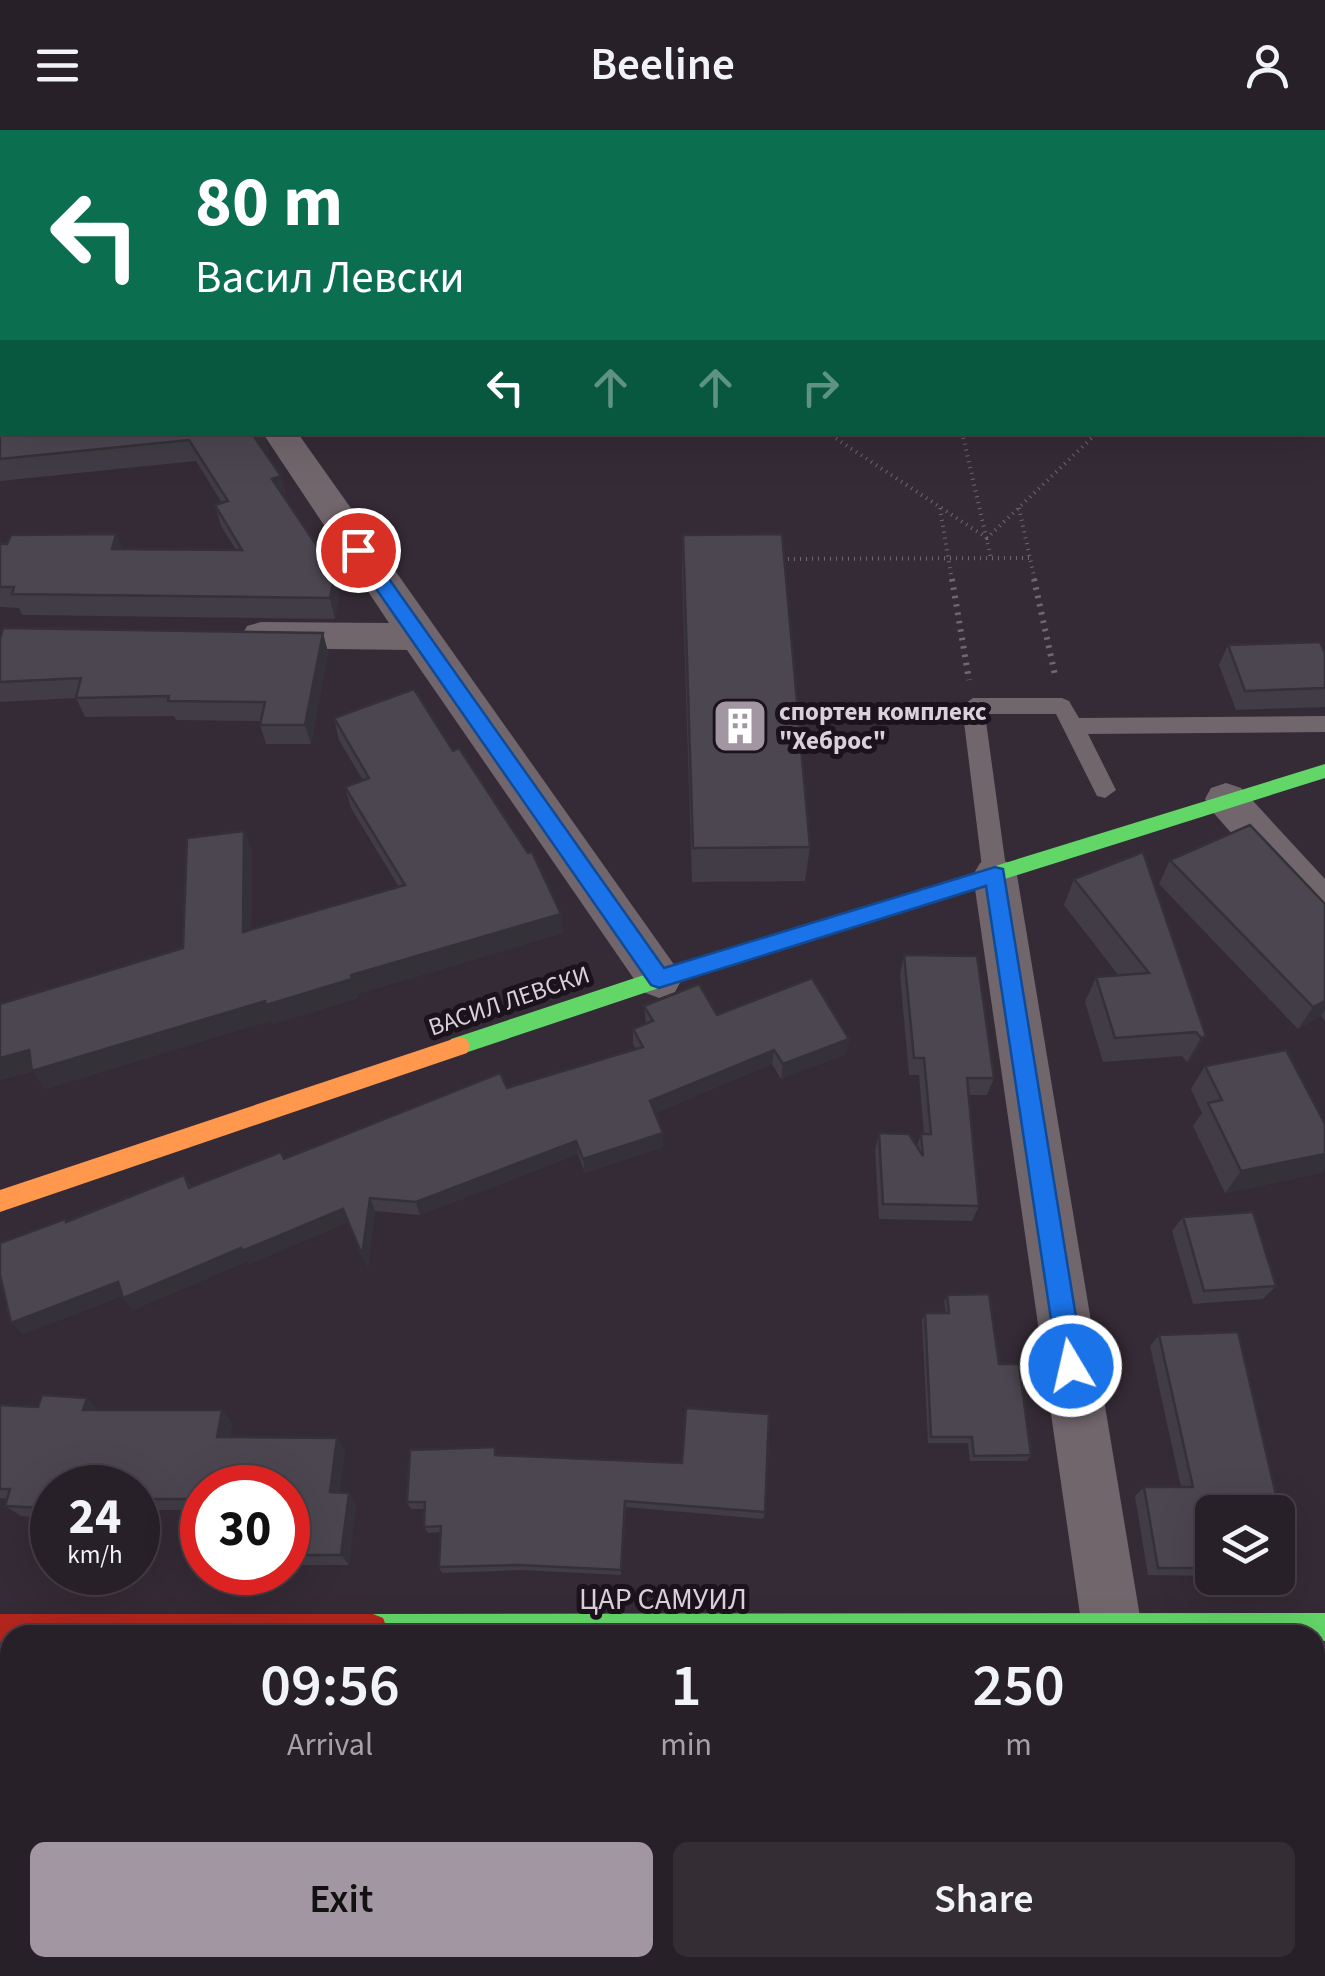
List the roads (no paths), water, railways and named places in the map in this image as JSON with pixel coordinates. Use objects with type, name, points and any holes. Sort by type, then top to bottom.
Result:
[{"type":"street","points":[[281,435],[418,638],[659,979]]},
{"type":"street","points":[[219,634],[418,638]]},
{"type":"street","name":"ВАСИЛ ЛЕВСКИ","points":[[0,1201],[659,979],[995,875],[1226,798],[1325,771]]},
{"type":"street","points":[[1226,798],[1325,909]]},
{"type":"street","points":[[995,875],[1111,1625]]},
{"type":"lane","points":[[995,875],[973,706],[1067,716],[1325,724]]},
{"type":"lane","points":[[1067,716],[1105,790]]},
{"type":"place","name":"спортен комплекс \"Хеброс\"","points":[[740,726]]}]
